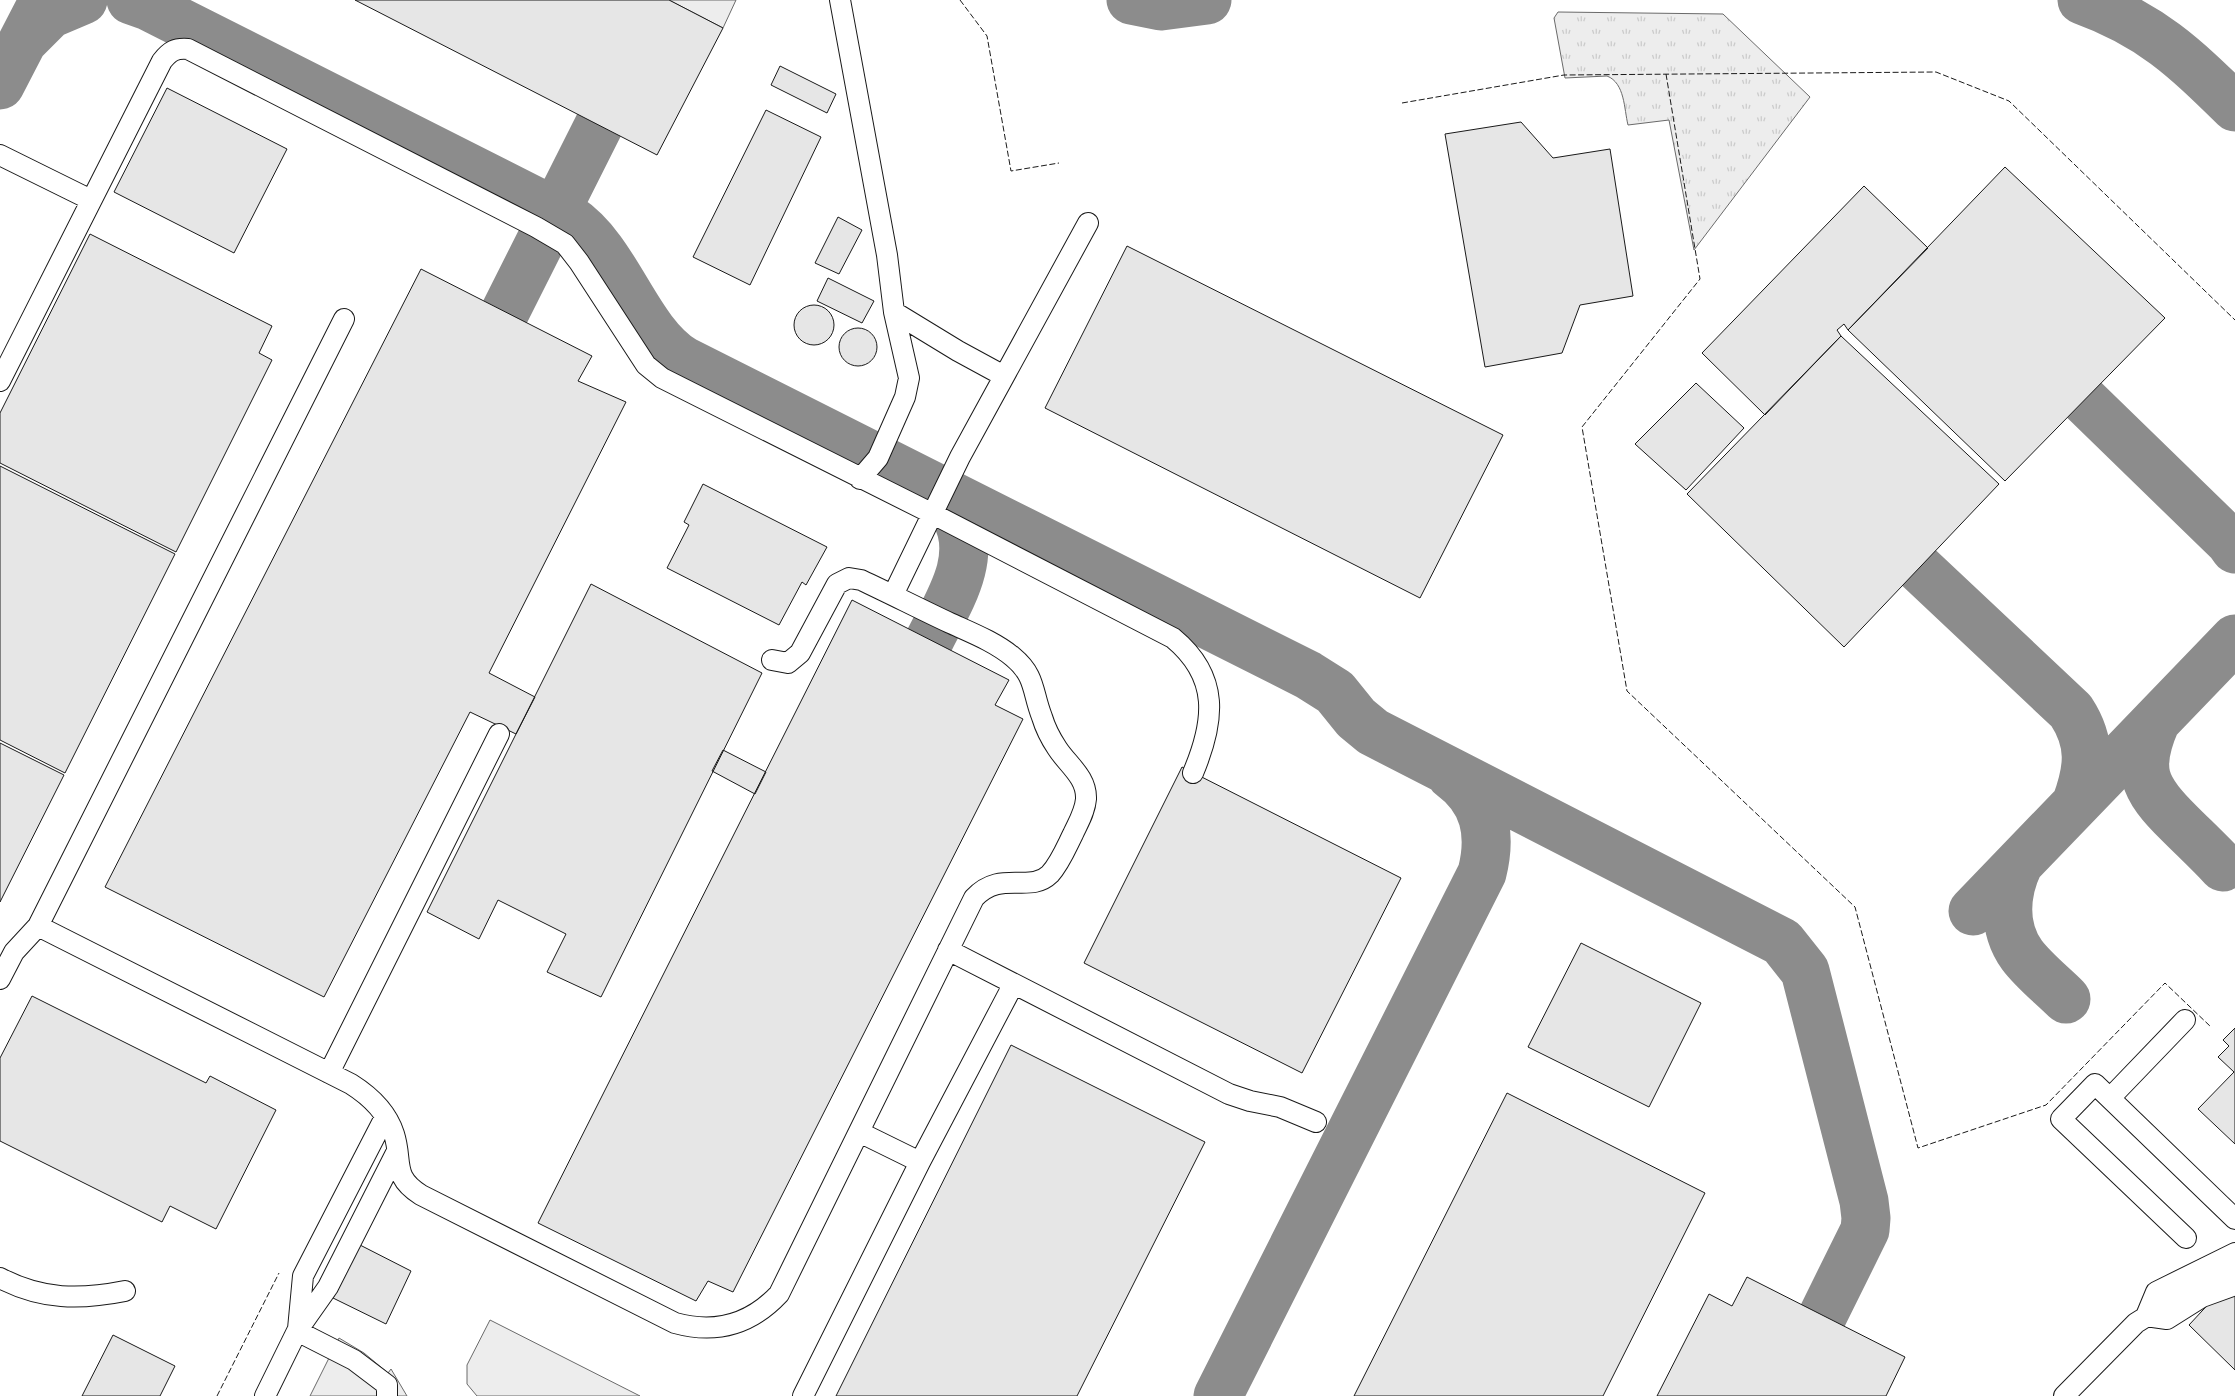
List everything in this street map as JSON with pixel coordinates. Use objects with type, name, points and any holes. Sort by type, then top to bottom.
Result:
[{"type":"street","points":[[840,0],[887,255],[894,312],[909,378],[905,397],[878,458],[860,479]]},
{"type":"street","points":[[0,382],[162,61],[170,52],[177,48],[188,49],[536,227],[564,244],[579,262],[646,365],[662,378],[933,514],[1173,638],[1186,648],[1203,677],[1210,697],[1208,736],[1193,773]]},
{"type":"street","points":[[0,155],[91,200]]},
{"type":"street","points":[[893,595],[960,457],[1088,223]]},
{"type":"street","points":[[894,312],[958,351],[1004,376]]},
{"type":"street","points":[[0,979],[14,952],[38,926],[344,319]]},
{"type":"street","points":[[38,926],[351,1084],[369,1096],[393,1133],[398,1163],[407,1186],[421,1195],[675,1323],[692,1328],[729,1326],[749,1318],[766,1308],[779,1294],[974,898],[981,890],[994,883],[1031,883],[1044,879],[1050,874],[1082,816],[1086,798],[1079,775],[1056,747],[1041,716],[1033,682],[1025,668],[987,640],[861,580],[849,578],[837,584],[800,653],[788,663],[772,660]]},
{"type":"street","points":[[329,1073],[499,734]]},
{"type":"street","points":[[948,950],[1013,985],[1229,1094],[1250,1101],[1280,1107],[1316,1122]]},
{"type":"street","points":[[803,1396],[920,1162],[1013,985]]},
{"type":"street","points":[[2110,1098],[2184,1020]]},
{"type":"street","points":[[2186,1238],[2061,1119],[2095,1084],[2235,1219]]},
{"type":"street","points":[[298,1331],[304,1276],[385,1118]]},
{"type":"street","points":[[859,1132],[920,1162]]},
{"type":"street","points":[[265,1396],[298,1331],[328,1287],[397,1151]]},
{"type":"street","points":[[2141,1319],[2156,1292],[2235,1254]]},
{"type":"street","points":[[2064,1396],[2141,1319],[2197,1285],[2235,1268]]},
{"type":"street","points":[[0,1278],[34,1292],[64,1297],[92,1297],[125,1291]]},
{"type":"street","points":[[2141,1319],[2167,1320],[2202,1297],[2235,1284]]},
{"type":"street","points":[[298,1331],[354,1360],[387,1385],[387,1396]]},
{"type":"green space","points":[[1558,12],[1723,14],[1810,97],[1694,250],[1669,120],[1628,125],[1623,97],[1613,79],[1607,76],[1565,78],[1554,18]]},
{"type":"shaded area","points":[[669,0],[736,0],[723,28]]},
{"type":"shaded area","points":[[490,1320],[640,1396],[477,1396],[467,1384],[467,1365]]},
{"type":"shaded area","points":[[339,1338],[364,1353],[388,1373],[391,1369],[407,1396],[310,1396]]},
{"type":"building","points":[[355,0],[669,0],[723,28],[657,155]]},
{"type":"building","points":[[780,66],[836,94],[827,113],[771,85]]},
{"type":"building","points":[[167,88],[287,149],[234,253],[114,192]]},
{"type":"building","points":[[766,110],[821,137],[750,285],[693,257]]},
{"type":"building","points":[[1521,122],[1553,158],[1610,149],[1633,296],[1580,305],[1562,353],[1485,367],[1445,134]]},
{"type":"building","points":[[2005,167],[2165,318],[2005,481],[1848,330]]},
{"type":"building","points":[[1864,186],[1928,248],[1848,330],[1844,324],[1837,330],[1841,336],[1765,415],[1702,353]]},
{"type":"building","points":[[838,217],[862,230],[839,274],[815,263]]},
{"type":"building","points":[[90,234],[272,326],[259,353],[272,360],[176,552],[0,463],[0,413]]},
{"type":"building","points":[[1127,246],[1503,435],[1420,598],[1045,408]]},
{"type":"building","points":[[421,269],[592,356],[578,381],[626,402],[489,673],[535,697],[516,734],[470,712],[324,997],[105,887]]},
{"type":"building","points":[[828,278],[874,301],[862,323],[817,301]]},
{"type":"building","points":[[814,305],[825,308],[831,314],[834,325],[831,336],[825,342],[814,345],[803,342],[797,336],[794,325],[797,314],[803,308]]},
{"type":"building","points":[[858,328],[872,333],[877,347],[872,361],[858,366],[844,361],[839,347],[844,333]]},
{"type":"building","points":[[1841,336],[1999,484],[1844,647],[1687,494]]},
{"type":"building","points":[[1696,383],[1744,428],[1686,490],[1635,444]]},
{"type":"building","points":[[0,466],[175,554],[65,773],[0,740]]},
{"type":"building","points":[[703,484],[827,547],[806,585],[802,582],[779,625],[667,568],[689,525],[684,522]]},
{"type":"building","points":[[591,584],[762,673],[601,997],[547,972],[566,934],[498,900],[479,939],[427,912]]},
{"type":"building","points":[[852,600],[1009,680],[995,705],[1023,719],[733,1292],[708,1281],[696,1301],[538,1223]]},
{"type":"building","points":[[0,743],[64,775],[0,902]]},
{"type":"building","points":[[723,750],[766,772],[755,794],[712,771]]},
{"type":"building","points":[[1182,767],[1401,878],[1302,1073],[1084,963]]},
{"type":"building","points":[[1581,943],[1701,1003],[1649,1107],[1528,1047]]},
{"type":"building","points":[[32,996],[206,1083],[210,1076],[276,1110],[216,1229],[170,1206],[162,1222],[0,1141],[0,1058]]},
{"type":"building","points":[[2235,1028],[2235,1144],[2198,1109],[2234,1072],[2218,1057],[2229,1046],[2223,1040]]},
{"type":"building","points":[[1011,1045],[1205,1142],[1077,1396],[836,1396]]},
{"type":"building","points":[[1507,1093],[1705,1193],[1603,1396],[1354,1396]]},
{"type":"building","points":[[360,1245],[411,1271],[386,1324],[333,1298]]},
{"type":"building","points":[[1747,1277],[1905,1357],[1886,1396],[1657,1396],[1709,1294],[1732,1306]]},
{"type":"building","points":[[2235,1291],[2235,1370],[2189,1325],[2215,1297]]},
{"type":"building","points":[[113,1335],[175,1366],[160,1396],[82,1396]]},
{"type":"taxiway","points":[[0,85],[44,0]]},
{"type":"taxiway","points":[[24,40],[50,14],[83,0]]},
{"type":"taxiway","points":[[131,0],[148,6],[568,218],[585,232],[600,250],[652,331],[667,348],[684,361],[1308,675],[1335,692],[1356,718],[1373,732],[1782,942],[1805,971],[1864,1201],[1866,1218],[1865,1230],[1823,1315]]},
{"type":"taxiway","points":[[1131,0],[1161,6],[1207,0]]},
{"type":"taxiway","points":[[2082,0],[2128,20],[2165,44],[2235,107]]},
{"type":"taxiway","points":[[505,312],[599,125]]},
{"type":"taxiway","points":[[2084,400],[2235,549]]},
{"type":"taxiway","points":[[929,485],[944,498],[955,514],[962,530],[964,546],[959,578],[930,639]]},
{"type":"taxiway","points":[[1919,568],[2071,711],[2082,734],[2086,756],[2084,779],[2076,804]]},
{"type":"taxiway","points":[[1973,911],[2235,639]]},
{"type":"taxiway","points":[[2156,721],[2146,752],[2146,777],[2150,788],[2167,811],[2223,867]]},
{"type":"taxiway","points":[[1218,1396],[1482,873],[1486,844],[1483,818],[1472,795],[1451,775]]},
{"type":"taxiway","points":[[2019,863],[2014,874],[2009,897],[2008,909],[2011,933],[2022,955],[2066,999]]},
{"type":"fence","points":[[960,0],[987,36],[1011,171],[1059,163]]},
{"type":"fence","points":[[1402,103],[1564,75],[1936,72],[2009,101],[2235,320]]},
{"type":"fence","points":[[1666,74],[1700,279],[1582,427],[1627,691],[1855,907],[1918,1148],[2046,1105],[2165,983],[2211,1027]]},
{"type":"fence","points":[[217,1396],[279,1273]]}]
